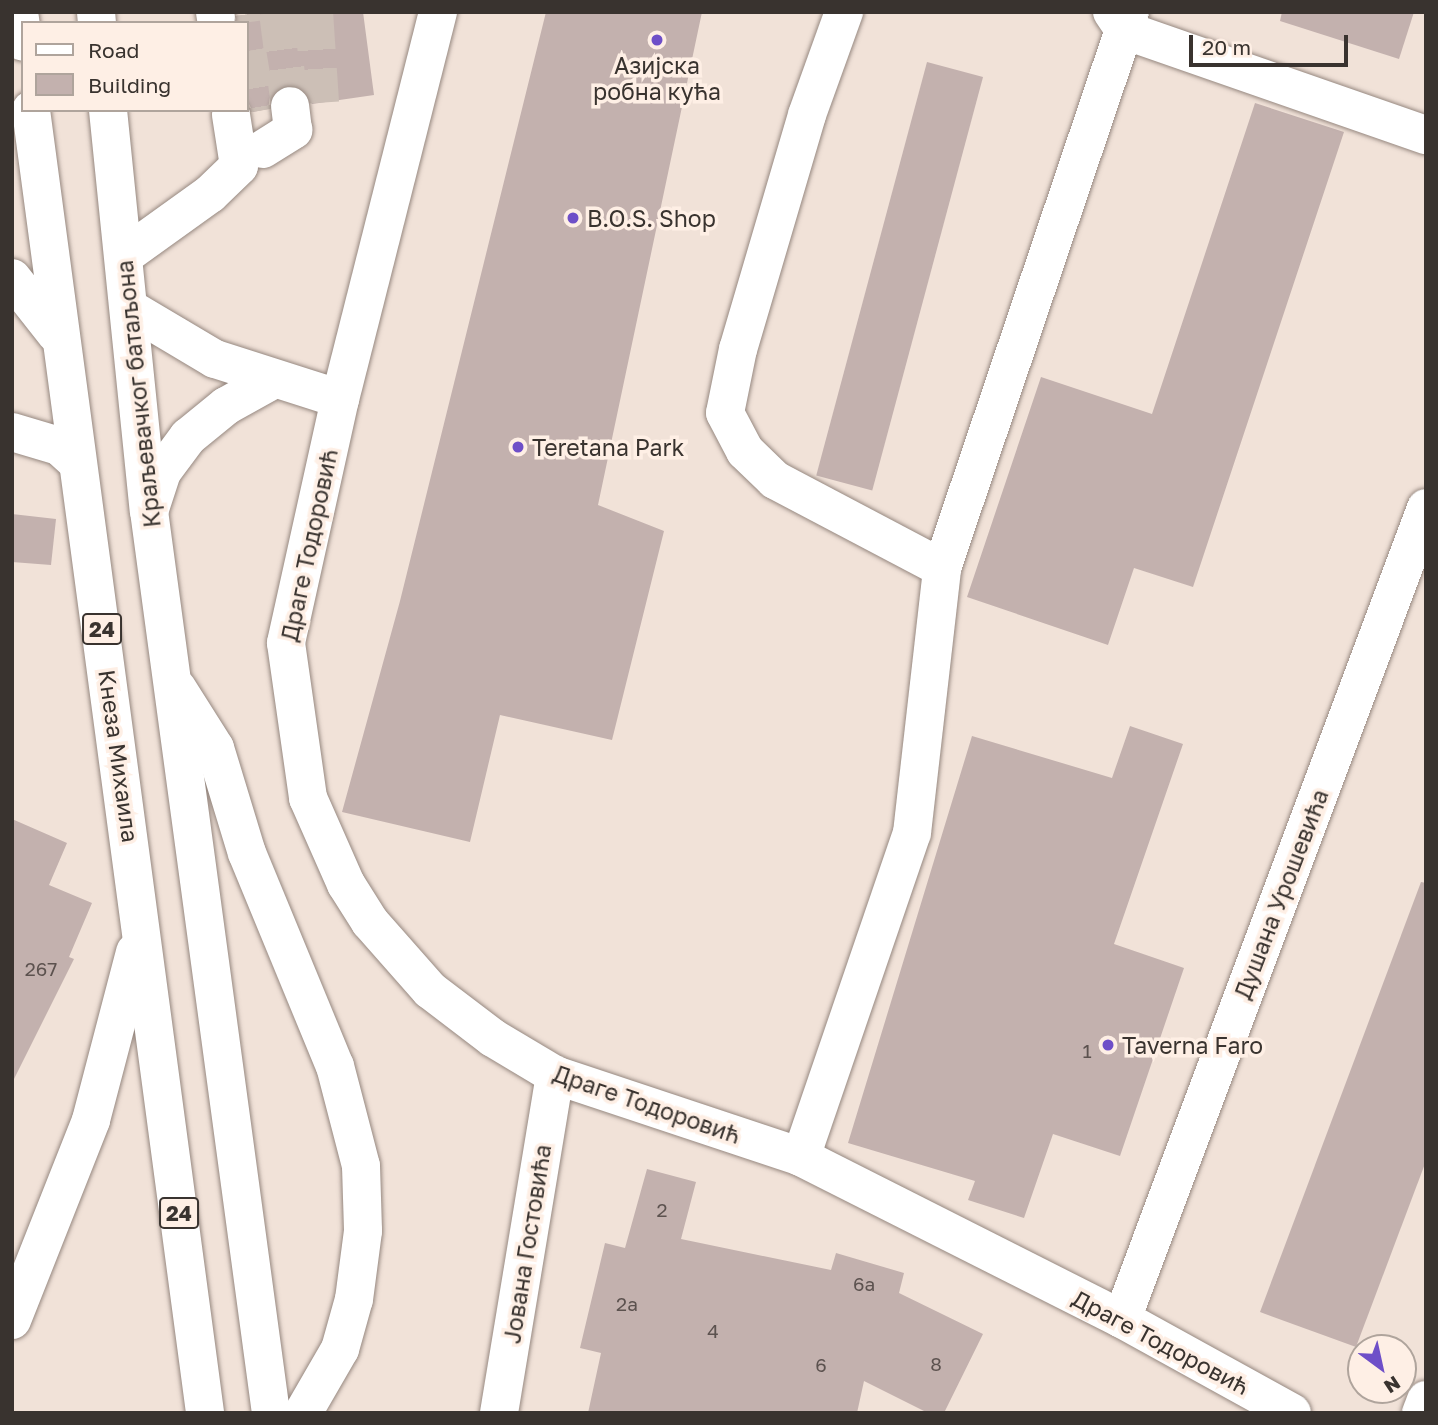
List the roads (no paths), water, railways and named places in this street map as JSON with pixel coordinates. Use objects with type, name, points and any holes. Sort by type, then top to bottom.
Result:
[{"type":"main road","points":[[129,308],[215,359],[271,381],[340,399],[438,12]]},
{"type":"main road","points":[[844,12],[772,232],[726,413],[745,451],[775,481],[942,568]]},
{"type":"main road","points":[[801,1157],[912,834],[942,568],[1122,18],[1426,135]]},
{"type":"main road","name":"24","points":[[31,112],[56,334]]},
{"type":"main road","name":"Краљевачког батаљона","points":[[108,112],[125,255],[149,511],[171,677]]},
{"type":"main road","points":[[125,255],[209,194],[270,126]]},
{"type":"main road","points":[[12,278],[56,334]]},
{"type":"main road","name":"Кнеза Михаила","points":[[56,334],[77,462],[205,1413]]},
{"type":"main road","points":[[149,511],[162,472],[188,437],[226,406],[271,381]]},
{"type":"main road","name":"Драге Тодоровић","points":[[340,399],[286,643],[308,798],[346,884],[400,959],[459,1014],[555,1075],[801,1157],[1122,1319],[1292,1413]]},
{"type":"main road","points":[[12,432],[59,446],[77,462]]},
{"type":"main road","name":"Душана Урошевића","points":[[1122,1319],[1426,508]]},
{"type":"main road","points":[[171,677],[271,1413]]},
{"type":"main road","points":[[171,677],[215,748],[247,853],[335,1066],[361,1166],[363,1231],[354,1299],[340,1349],[303,1413]]},
{"type":"main road","points":[[12,1320],[91,1120],[141,926]]},
{"type":"main road","name":"Јована Гостовића","points":[[499,1413],[555,1075]]},
{"type":"main road","points":[[1421,1413],[1426,1400]]},
{"type":"tunnel","points":[[278,12],[290,106]]},
{"type":"tunnel","points":[[314,12],[320,103]]},
{"type":"tunnel","points":[[241,15],[242,21]]},
{"type":"tunnel","points":[[248,57],[257,111]]},
{"type":"place","name":"Азијска робна кућа","points":[[657,40]]},
{"type":"place","name":"B.O.S. Shop","points":[[573,218]]},
{"type":"place","name":"Teretana Park","points":[[518,447]]},
{"type":"place","name":"Taverna Faro","points":[[1108,1045]]}]
